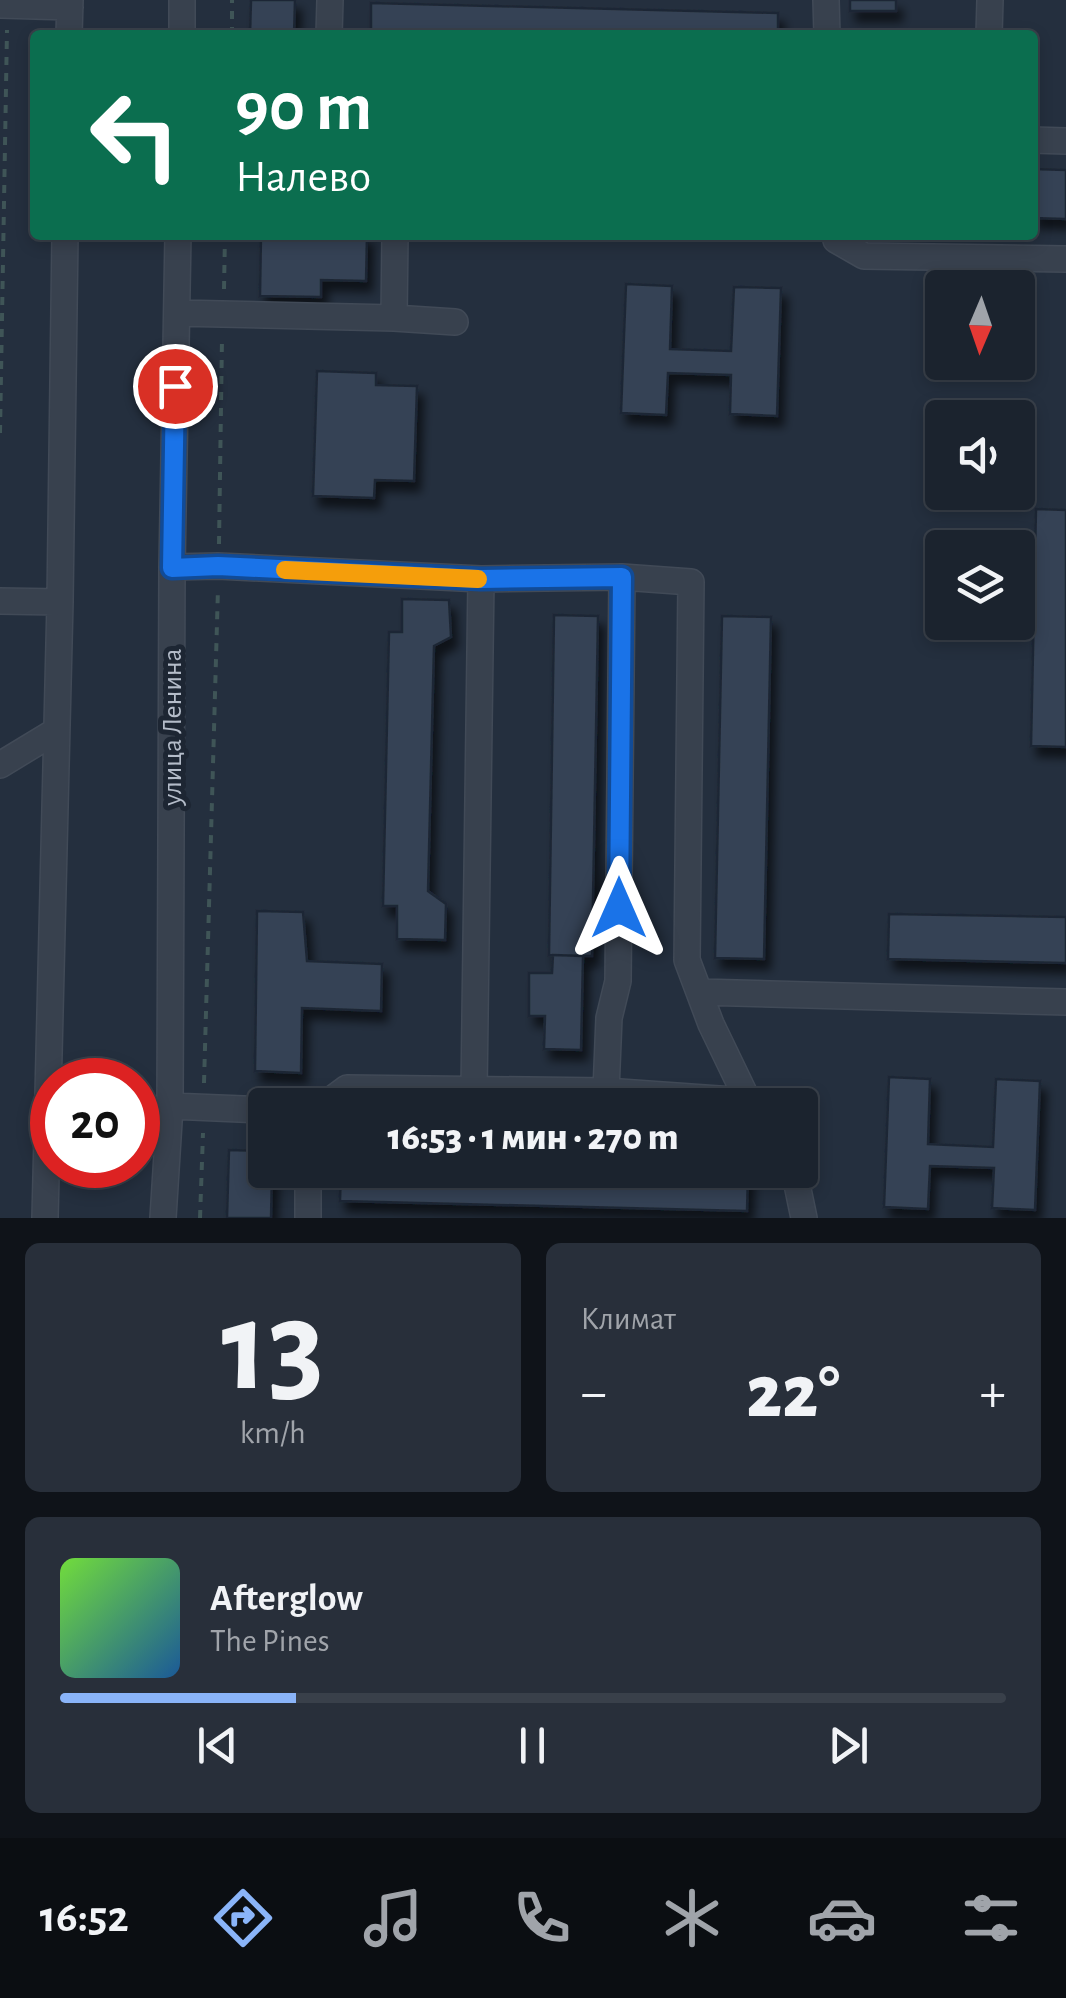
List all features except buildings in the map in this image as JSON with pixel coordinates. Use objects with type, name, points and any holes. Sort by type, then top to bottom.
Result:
[{"type":"street","points":[[182,0],[182,30]]},
{"type":"street","points":[[328,30],[330,0]]},
{"type":"street","points":[[826,0],[826,30]]},
{"type":"street","points":[[990,0],[990,30]]},
{"type":"street","points":[[4,5],[70,3],[69,30]]},
{"type":"street","points":[[1038,140],[1066,141]]},
{"type":"street","points":[[45,1218],[60,602],[64,240]]},
{"type":"street","name":"улица Ленина","points":[[163,1218],[170,1106],[178,240]]},
{"type":"street","points":[[394,240],[394,318]]},
{"type":"street","points":[[836,240],[864,256],[1066,259]]},
{"type":"street","points":[[177,314],[455,322]]},
{"type":"street","points":[[172,568],[218,566],[481,579],[622,577],[691,582],[687,960],[741,1088]]},
{"type":"street","points":[[606,1088],[609,1018],[618,981],[622,577]]},
{"type":"street","points":[[474,1088],[481,579]]},
{"type":"street","points":[[0,601],[60,602]]},
{"type":"street","points":[[0,764],[56,731]]},
{"type":"street","points":[[699,992],[1066,1002]]},
{"type":"street","points":[[170,1106],[248,1109]]},
{"type":"street","points":[[308,1188],[308,1218]]},
{"type":"street","points":[[798,1188],[804,1218]]},
{"type":"path","points":[[232,0],[232,30]]},
{"type":"path","points":[[0,432],[4,5]]},
{"type":"path","points":[[200,1218],[226,240]]},
{"type":"slow traffic","points":[[285,570],[478,579]]},
{"type":"route","points":[[175,386],[172,568],[218,566],[481,579],[622,577],[619,908]]}]
